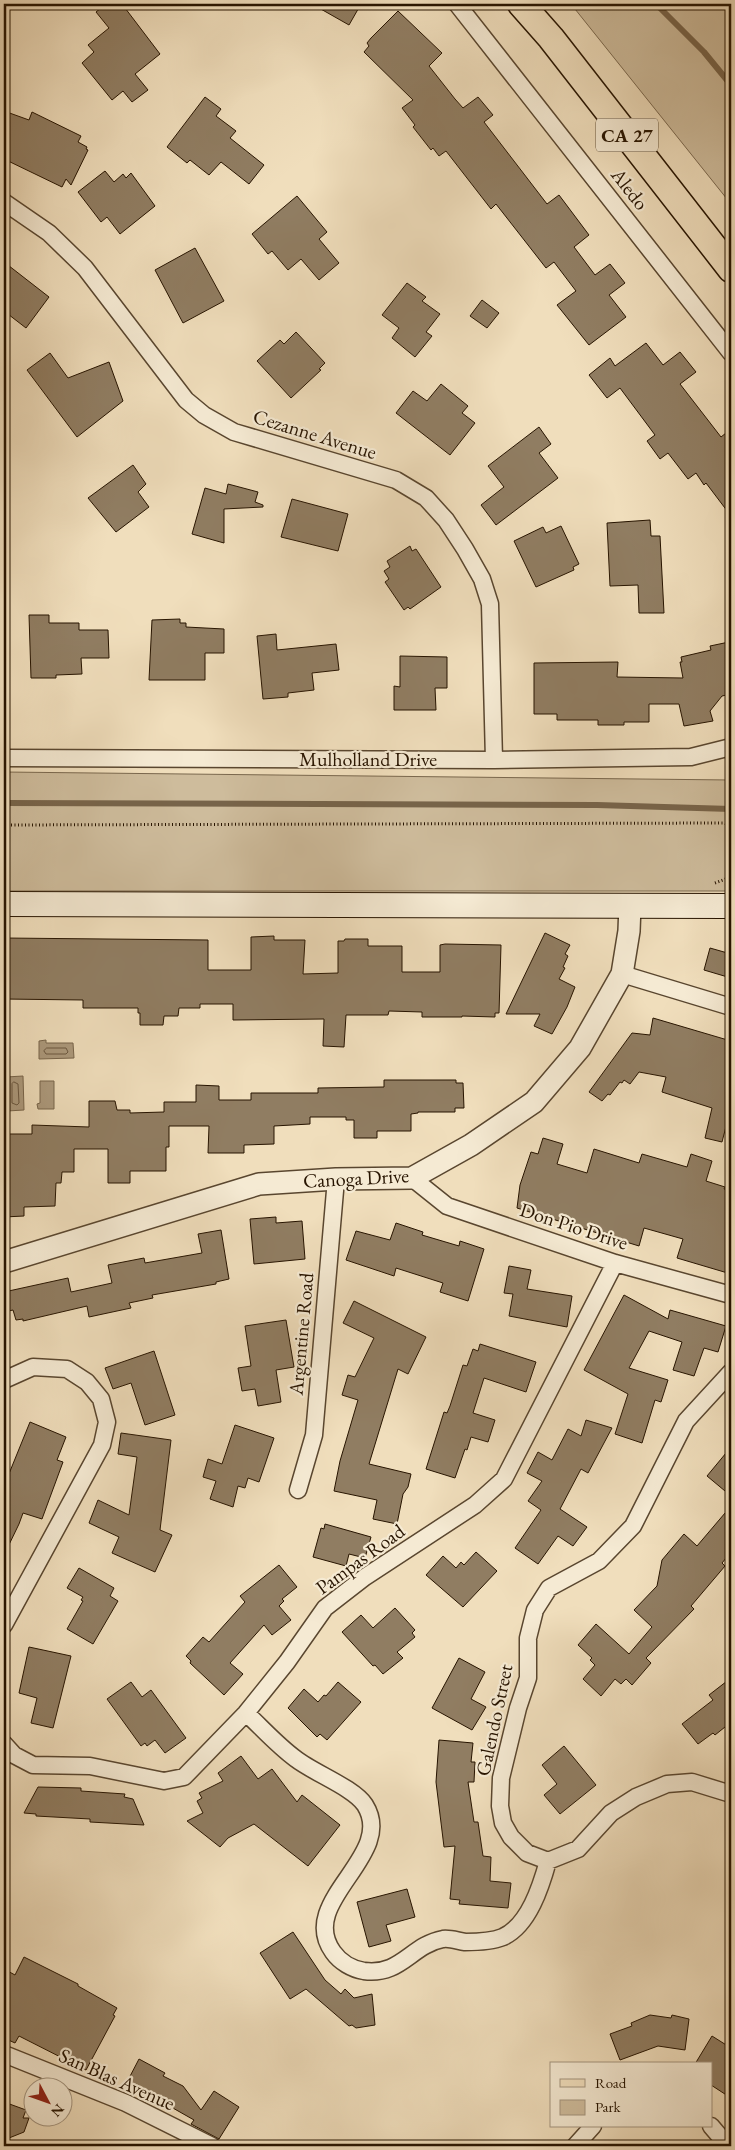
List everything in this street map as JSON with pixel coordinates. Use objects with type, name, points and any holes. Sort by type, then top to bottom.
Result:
[{"type":"main road","name":"CA 27","points":[[521,4],[557,46],[731,269]]},
{"type":"main road","points":[[4,904],[731,906]]},
{"type":"street","name":"Aledo","points":[[457,4],[731,353]]},
{"type":"street","name":"Cezanne Avenue","points":[[4,202],[49,233],[85,268],[186,400],[204,415],[234,432],[396,480],[426,498],[446,520],[482,579],[490,604],[494,760]]},
{"type":"street","name":"Mulholland Drive","points":[[4,758],[494,760],[691,757],[731,747]]},
{"type":"street","name":"Canoga Drive","points":[[4,1262],[259,1184],[336,1179],[412,1178],[470,1145],[534,1102],[580,1048],[622,974],[629,931],[630,905]]},
{"type":"street","points":[[622,974],[731,1007]]},
{"type":"street","name":"Don Pio Drive","points":[[412,1178],[447,1206],[615,1263],[731,1295]]},
{"type":"street","name":"Argentine Road","points":[[298,1490],[314,1435],[336,1179]]},
{"type":"street","name":"Pampas Road","points":[[4,1744],[14,1755],[33,1765],[90,1766],[164,1781],[184,1777],[246,1713],[287,1662],[326,1608],[365,1577],[475,1505],[504,1479],[615,1263]]},
{"type":"street","points":[[4,1380],[33,1367],[67,1369],[87,1382],[102,1399],[107,1422],[102,1445],[4,1625]]},
{"type":"street","name":"Galendo Street","points":[[548,1861],[527,1853],[511,1837],[503,1823],[500,1806],[500,1778],[518,1708],[528,1678],[528,1638],[535,1610],[549,1588],[599,1561],[633,1526],[686,1421],[731,1372]]},
{"type":"street","points":[[246,1713],[295,1759],[356,1795],[366,1806],[370,1819],[370,1839],[324,1918],[325,1939],[333,1953],[343,1963],[357,1970],[377,1972],[395,1966],[423,1946],[444,1939],[466,1942],[503,1937],[519,1924],[528,1909],[542,1882],[548,1861],[578,1849],[611,1813],[636,1797],[667,1784],[692,1782],[731,1794]]},
{"type":"street","name":"San Blas Avenue","points":[[4,2054],[126,2103],[212,2146]]},
{"type":"street","points":[[712,2127],[728,2146]]},
{"type":"street","points":[[576,2146],[591,2128]]},
{"type":"path","points":[[4,825],[704,823],[731,825]]},
{"type":"green space","points":[[571,4],[731,4],[731,204]]},
{"type":"green space","points":[[4,772],[731,780],[731,891],[4,891]]},
{"type":"water","points":[[46,1040],[46,1043],[73,1043],[74,1058],[39,1059],[39,1041]]},
{"type":"water","points":[[23,1076],[24,1110],[7,1111],[6,1077]]},
{"type":"water","points":[[40,1081],[54,1081],[54,1109],[38,1109],[37,1104],[40,1103]]},
{"type":"building","points":[[106,4],[122,4],[160,54],[135,74],[148,90],[132,102],[123,91],[112,100],[82,63],[94,52],[88,45],[109,28],[96,12]]},
{"type":"building","points":[[312,4],[361,4],[349,25]]},
{"type":"building","points":[[398,11],[442,53],[429,66],[455,99],[463,108],[478,97],[493,115],[484,122],[547,204],[559,195],[589,235],[574,247],[595,275],[610,264],[625,283],[609,295],[626,317],[589,345],[557,305],[576,291],[554,262],[546,268],[496,204],[491,209],[446,151],[439,156],[433,148],[431,150],[413,127],[415,125],[402,108],[413,100],[364,52],[369,46],[367,43],[371,38]]},
{"type":"building","points":[[205,97],[221,109],[216,116],[236,131],[230,138],[264,165],[249,184],[221,162],[209,175],[190,160],[187,163],[167,147]]},
{"type":"building","points":[[4,111],[29,120],[32,112],[81,136],[78,142],[87,147],[86,149],[88,150],[71,185],[66,179],[62,187],[4,159]]},
{"type":"building","points":[[105,171],[114,182],[123,174],[126,178],[131,173],[155,206],[120,234],[107,217],[101,222],[78,192]]},
{"type":"building","points":[[297,196],[327,232],[319,239],[339,263],[319,280],[301,259],[288,270],[272,251],[268,254],[252,234]]},
{"type":"building","points":[[195,248],[224,301],[183,323],[155,270]]},
{"type":"building","points":[[4,262],[49,297],[26,328],[4,311]]},
{"type":"building","points":[[407,283],[426,297],[422,301],[440,314],[426,332],[432,336],[415,357],[392,338],[399,328],[382,315]]},
{"type":"building","points":[[482,300],[499,313],[487,328],[470,316]]},
{"type":"building","points":[[296,332],[325,363],[319,369],[321,370],[291,398],[257,361],[280,340],[284,344]]},
{"type":"building","points":[[646,343],[663,365],[680,352],[696,372],[680,384],[721,437],[731,429],[731,516],[696,473],[688,479],[668,453],[660,459],[647,441],[655,435],[620,388],[607,398],[589,375],[610,358],[615,366]]},
{"type":"building","points":[[50,353],[68,378],[109,362],[123,401],[77,437],[27,370]]},
{"type":"building","points":[[441,384],[468,406],[462,413],[475,423],[450,455],[396,413],[413,391],[427,401]]},
{"type":"building","points":[[539,427],[551,444],[539,453],[558,478],[496,525],[481,505],[504,487],[488,466]]},
{"type":"building","points":[[133,465],[146,484],[138,492],[149,507],[116,532],[88,498]]},
{"type":"building","points":[[228,484],[258,492],[255,502],[263,505],[263,507],[224,509],[224,543],[192,534],[205,488],[226,494]]},
{"type":"building","points":[[292,499],[348,514],[338,551],[281,537]]},
{"type":"building","points":[[650,520],[651,536],[660,536],[664,613],[639,613],[638,585],[610,586],[607,523]]},
{"type":"building","points":[[561,526],[579,564],[573,567],[574,570],[536,587],[514,541],[543,527],[546,533]]},
{"type":"building","points":[[410,546],[412,551],[416,549],[441,587],[410,609],[408,607],[404,610],[385,582],[389,579],[384,571],[390,567],[387,561]]},
{"type":"building","points":[[29,615],[49,615],[49,623],[79,623],[79,630],[108,630],[109,658],[81,658],[82,674],[56,675],[56,678],[31,678]]},
{"type":"building","points":[[180,619],[180,623],[186,623],[186,627],[224,629],[224,653],[205,653],[205,680],[149,680],[152,620]]},
{"type":"building","points":[[276,634],[277,650],[336,644],[339,670],[312,673],[314,690],[288,693],[288,697],[263,699],[257,636]]},
{"type":"building","points":[[729,642],[731,652],[731,694],[722,696],[710,711],[713,721],[684,726],[679,704],[649,704],[649,722],[624,722],[624,725],[598,725],[598,720],[557,720],[557,714],[534,714],[534,663],[618,662],[617,677],[683,678],[681,657],[711,650],[710,646]]},
{"type":"building","points":[[400,656],[447,657],[447,688],[435,688],[436,710],[394,710],[394,686],[400,687]]},
{"type":"building","points":[[545,933],[570,945],[565,954],[568,956],[563,967],[565,968],[559,979],[575,987],[567,1007],[552,1034],[534,1026],[540,1014],[506,1014]]},
{"type":"building","points":[[274,936],[274,940],[305,940],[303,974],[338,973],[338,941],[344,941],[345,939],[368,939],[368,946],[402,946],[402,972],[440,972],[440,945],[501,945],[499,1013],[495,1013],[495,1017],[422,1017],[422,1012],[389,1011],[388,1015],[346,1015],[344,1047],[323,1046],[324,1019],[233,1020],[233,1004],[200,1004],[200,1008],[179,1008],[178,1016],[164,1016],[163,1025],[140,1025],[138,1008],[83,1008],[83,1000],[4,999],[4,938],[208,940],[208,970],[251,970],[251,937]]},
{"type":"building","points":[[710,948],[731,954],[731,978],[704,970]]},
{"type":"building","points":[[653,1018],[731,1041],[731,1107],[722,1142],[705,1138],[712,1108],[662,1092],[666,1077],[639,1072],[630,1084],[624,1080],[622,1083],[620,1082],[610,1095],[608,1094],[602,1101],[589,1092],[632,1033],[650,1035]]},
{"type":"building","points":[[384,1080],[456,1080],[456,1083],[463,1083],[464,1108],[455,1108],[455,1112],[418,1112],[411,1114],[411,1131],[377,1131],[377,1138],[354,1138],[354,1120],[346,1120],[346,1117],[310,1117],[310,1124],[274,1126],[274,1144],[244,1145],[244,1153],[208,1153],[209,1126],[169,1126],[169,1147],[166,1147],[166,1171],[130,1171],[130,1183],[108,1183],[108,1149],[74,1149],[74,1172],[62,1172],[61,1183],[56,1183],[55,1206],[24,1207],[24,1216],[4,1217],[4,1134],[32,1134],[32,1125],[89,1127],[89,1101],[115,1101],[117,1110],[130,1110],[130,1113],[164,1112],[164,1102],[196,1102],[196,1085],[219,1086],[219,1100],[251,1100],[251,1093],[318,1093],[318,1088],[384,1087]]},
{"type":"building","points":[[543,1138],[563,1144],[557,1164],[587,1173],[594,1149],[639,1163],[642,1154],[687,1167],[691,1154],[712,1161],[706,1181],[731,1191],[731,1274],[677,1258],[683,1239],[644,1228],[639,1246],[517,1208],[520,1185],[531,1152],[538,1154]]},
{"type":"building","points":[[276,1217],[276,1223],[302,1221],[305,1259],[254,1264],[250,1219]]},
{"type":"building","points":[[396,1223],[423,1232],[422,1235],[459,1246],[460,1241],[484,1249],[468,1301],[440,1292],[443,1283],[396,1268],[394,1276],[346,1260],[356,1231],[390,1240]]},
{"type":"building","points":[[221,1230],[229,1279],[216,1282],[216,1284],[152,1295],[153,1298],[129,1303],[131,1308],[89,1317],[87,1306],[23,1321],[23,1319],[16,1320],[13,1310],[4,1312],[4,1292],[68,1278],[71,1292],[112,1283],[108,1265],[144,1258],[145,1263],[202,1253],[198,1234]]},
{"type":"building","points":[[509,1266],[531,1270],[527,1289],[572,1296],[567,1327],[509,1316],[513,1294],[504,1293]]},
{"type":"building","points":[[624,1295],[668,1319],[670,1310],[726,1326],[718,1352],[704,1348],[694,1376],[673,1370],[682,1342],[649,1331],[629,1368],[668,1380],[661,1402],[655,1400],[642,1443],[615,1434],[628,1394],[584,1370]]},
{"type":"building","points":[[354,1301],[426,1337],[408,1374],[398,1369],[369,1464],[411,1474],[408,1487],[403,1494],[397,1524],[373,1519],[377,1500],[334,1491],[340,1461],[358,1400],[342,1395],[348,1375],[355,1377],[374,1338],[343,1323]]},
{"type":"building","points":[[286,1320],[294,1367],[276,1370],[281,1402],[258,1406],[255,1389],[242,1391],[238,1368],[251,1366],[245,1326]]},
{"type":"building","points":[[480,1344],[536,1362],[526,1392],[484,1378],[473,1413],[495,1420],[488,1442],[471,1437],[455,1478],[426,1469],[444,1412],[447,1413],[450,1406],[463,1365],[467,1366],[473,1349],[478,1351]]},
{"type":"building","points":[[154,1351],[175,1415],[145,1425],[131,1383],[113,1389],[105,1368]]},
{"type":"building","points":[[586,1420],[612,1428],[588,1473],[581,1469],[560,1509],[587,1527],[573,1546],[558,1536],[538,1564],[515,1548],[541,1510],[528,1501],[542,1481],[527,1473],[538,1452],[552,1460],[568,1429],[581,1436]]},
{"type":"building","points":[[30,1422],[66,1437],[57,1460],[63,1462],[42,1519],[23,1513],[4,1555],[4,1486]]},
{"type":"building","points":[[235,1425],[274,1438],[259,1482],[248,1478],[245,1488],[238,1486],[233,1507],[210,1499],[216,1481],[203,1477],[208,1459],[222,1464]]},
{"type":"building","points":[[121,1433],[171,1440],[160,1530],[172,1535],[155,1572],[112,1553],[119,1537],[89,1523],[98,1500],[129,1515],[137,1457],[118,1454]]},
{"type":"building","points":[[731,1447],[731,1496],[707,1476]]},
{"type":"building","points":[[731,1506],[731,1552],[722,1563],[725,1566],[691,1606],[694,1609],[646,1658],[651,1663],[632,1685],[626,1679],[621,1684],[615,1679],[601,1696],[583,1679],[595,1665],[590,1660],[592,1658],[578,1645],[596,1624],[629,1654],[652,1627],[634,1610],[657,1586],[662,1560],[684,1534],[697,1546]]},
{"type":"building","points":[[325,1524],[371,1537],[365,1558],[349,1554],[346,1566],[313,1557],[321,1528],[324,1529]]},
{"type":"building","points":[[476,1552],[497,1571],[463,1607],[426,1575],[443,1556],[456,1568],[461,1562],[464,1565]]},
{"type":"building","points":[[279,1565],[297,1587],[282,1599],[284,1601],[279,1606],[291,1620],[272,1635],[264,1625],[230,1663],[243,1674],[224,1695],[190,1663],[191,1661],[186,1656],[203,1637],[209,1642],[245,1602],[240,1596]]},
{"type":"building","points":[[79,1568],[114,1588],[110,1596],[118,1601],[93,1644],[67,1629],[83,1601],[81,1600],[83,1597],[67,1588]]},
{"type":"building","points":[[395,1608],[415,1630],[412,1633],[415,1637],[397,1652],[403,1658],[383,1674],[375,1665],[373,1666],[342,1632],[361,1615],[373,1628]]},
{"type":"building","points":[[29,1647],[71,1656],[53,1728],[31,1723],[37,1698],[19,1693]]},
{"type":"building","points":[[459,1658],[485,1672],[471,1699],[486,1707],[472,1730],[432,1708]]},
{"type":"building","points":[[731,1678],[731,1725],[730,1723],[715,1735],[713,1733],[698,1744],[682,1724],[713,1700],[709,1695]]},
{"type":"building","points":[[131,1682],[142,1697],[151,1690],[186,1738],[165,1753],[155,1740],[147,1746],[145,1743],[141,1746],[107,1699]]},
{"type":"building","points":[[338,1682],[361,1702],[327,1740],[320,1734],[317,1737],[288,1708],[304,1689],[318,1702]]},
{"type":"building","points":[[439,1740],[473,1743],[471,1762],[475,1762],[474,1782],[468,1782],[474,1822],[478,1822],[483,1856],[491,1857],[490,1881],[511,1883],[508,1908],[459,1904],[460,1900],[450,1899],[455,1846],[444,1847],[436,1782]]},
{"type":"building","points":[[564,1746],[596,1785],[560,1814],[544,1795],[557,1784],[542,1765]]},
{"type":"building","points":[[241,1756],[258,1779],[272,1769],[297,1802],[302,1795],[340,1825],[308,1866],[254,1824],[228,1838],[220,1847],[187,1821],[203,1813],[197,1801],[202,1798],[199,1793],[223,1781],[218,1773]]},
{"type":"building","points":[[38,1787],[81,1788],[81,1791],[125,1794],[124,1797],[133,1799],[144,1825],[90,1822],[90,1819],[36,1816],[36,1814],[24,1813]]},
{"type":"building","points":[[407,1889],[415,1917],[386,1925],[391,1941],[369,1947],[357,1902]]},
{"type":"building","points":[[293,1932],[325,1980],[341,1994],[345,1989],[354,1998],[372,1994],[375,2025],[356,2028],[352,2025],[349,2026],[306,1989],[290,1999],[260,1953]]},
{"type":"building","points":[[24,1957],[78,1984],[78,1986],[117,2008],[113,2015],[115,2016],[86,2070],[19,2036],[15,2043],[4,2038],[4,1969],[15,1975]]},
{"type":"building","points":[[650,2015],[671,2018],[672,2015],[689,2019],[685,2050],[658,2046],[620,2060],[610,2034],[632,2026],[631,2023]]},
{"type":"building","points":[[712,2036],[731,2048],[731,2098],[712,2086],[712,2062],[696,2062]]},
{"type":"building","points":[[139,2059],[165,2073],[163,2076],[183,2086],[201,2110],[214,2091],[239,2107],[219,2139],[191,2124],[194,2120],[127,2082]]},
{"type":"building","points":[[4,2102],[22,2109],[22,2128],[25,2128],[24,2132],[4,2140]]},
{"type":"waterway","points":[[656,4],[704,52],[731,85]]},
{"type":"waterway","points":[[4,803],[597,805],[731,809]]}]
